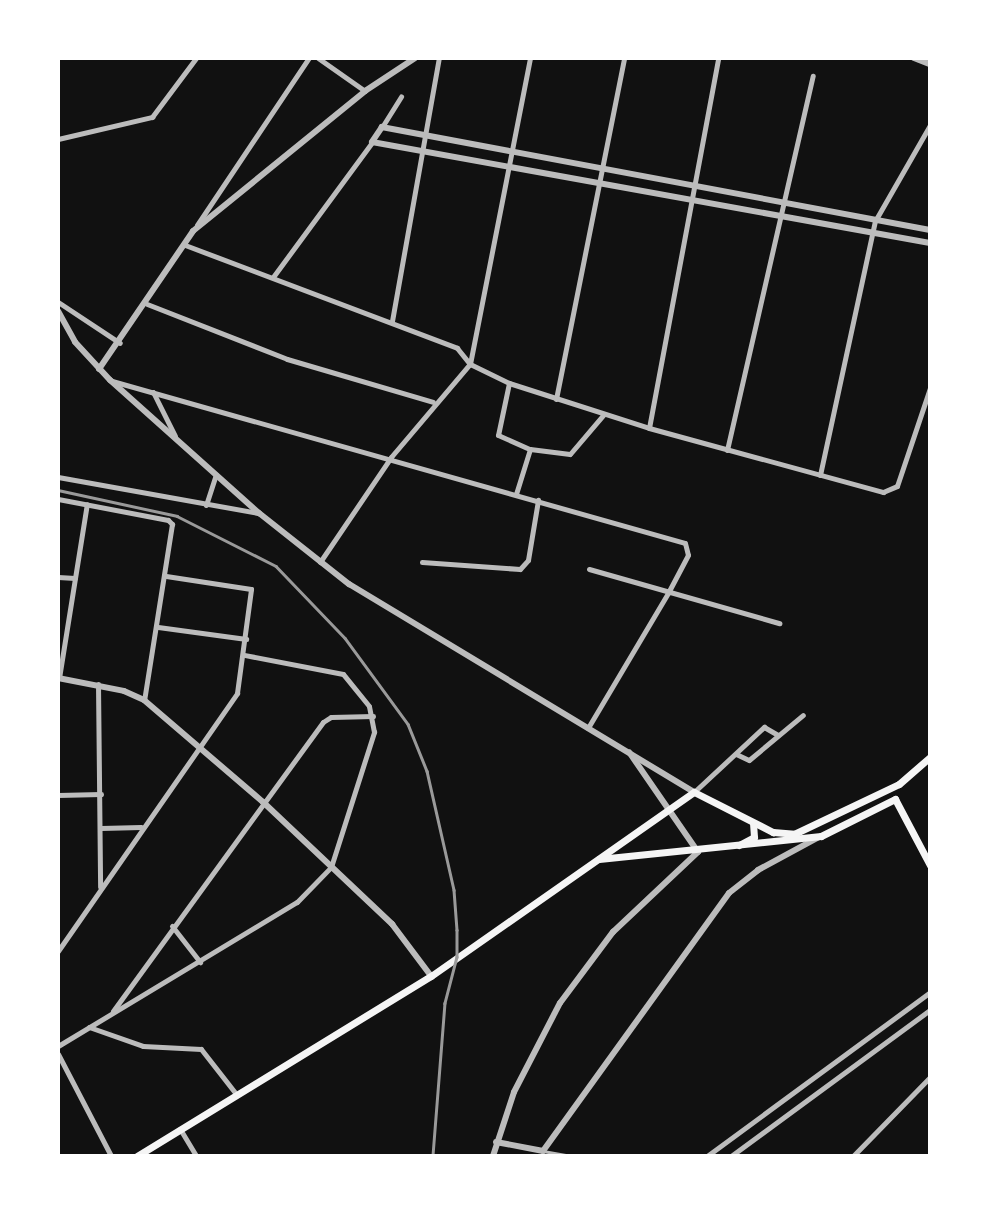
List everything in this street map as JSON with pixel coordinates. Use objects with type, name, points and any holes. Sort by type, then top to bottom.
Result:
[{"type":"main road","points":[[136,1156],[431,976],[694,792],[753,823],[795,837],[900,784],[930,757]]},
{"type":"main road","points":[[599,859],[698,852],[795,837],[821,836],[895,799],[900,784]]},
{"type":"main road","points":[[895,799],[930,865]]},
{"type":"main road","points":[[732,848],[754,837],[753,823]]},
{"type":"street","points":[[58,139],[152,117],[196,58]]},
{"type":"street","points":[[99,369],[147,304],[309,58]]},
{"type":"street","points":[[318,58],[365,91]]},
{"type":"street","points":[[193,231],[365,91],[415,58]]},
{"type":"street","points":[[392,321],[439,58]]},
{"type":"street","points":[[320,562],[391,457],[433,402],[470,364],[530,58]]},
{"type":"street","points":[[556,399],[602,185],[625,58]]},
{"type":"street","points":[[649,428],[718,58]]},
{"type":"street","points":[[914,58],[930,64]]},
{"type":"street","points":[[727,450],[813,76]]},
{"type":"street","points":[[273,276],[372,142],[401,97]]},
{"type":"street","points":[[820,475],[875,221],[930,125]]},
{"type":"street","points":[[382,127],[930,230]]},
{"type":"street","points":[[372,142],[930,243]]},
{"type":"street","points":[[185,245],[392,321],[457,348],[470,364],[509,383],[649,428],[883,492],[897,486],[930,388]]},
{"type":"street","points":[[58,302],[120,343]]},
{"type":"street","points":[[147,304],[287,359],[433,402]]},
{"type":"street","points":[[58,311],[61,325],[110,380],[259,513],[372,602],[626,749],[694,792],[764,727],[778,735]]},
{"type":"street","points":[[110,380],[685,542],[688,555],[588,728]]},
{"type":"street","points":[[509,383],[498,435],[530,449],[570,454],[604,414]]},
{"type":"street","points":[[153,392],[175,436]]},
{"type":"street","points":[[516,494],[530,449]]},
{"type":"street","points":[[206,505],[216,475]]},
{"type":"street","points":[[58,477],[259,513]]},
{"type":"street","points":[[58,499],[168,520],[172,524],[158,628],[144,700]]},
{"type":"street","points":[[422,562],[520,569],[528,560],[538,500]]},
{"type":"street","points":[[87,503],[58,678],[98,684],[144,700],[263,802],[392,924],[431,976]]},
{"type":"street","points":[[589,569],[779,623]]},
{"type":"street","points":[[58,951],[141,827],[230,708],[244,655],[252,594],[247,586],[166,576]]},
{"type":"street","points":[[58,577],[75,579]]},
{"type":"street","points":[[158,628],[246,639]]},
{"type":"street","points":[[58,1046],[297,902],[331,867],[374,732],[373,716],[364,697],[343,674],[244,655]]},
{"type":"street","points":[[98,684],[100,887]]},
{"type":"street","points":[[736,754],[749,760],[803,715]]},
{"type":"street","points":[[111,1014],[172,926],[323,722],[331,717],[373,716]]},
{"type":"street","points":[[493,1156],[534,1046],[560,1003],[613,932],[698,852],[626,749]]},
{"type":"street","points":[[58,794],[101,794]]},
{"type":"street","points":[[101,828],[141,827]]},
{"type":"street","points":[[496,1142],[543,1151],[729,893],[758,870],[821,836]]},
{"type":"street","points":[[172,926],[200,962]]},
{"type":"street","points":[[707,1156],[930,992]]},
{"type":"street","points":[[731,1156],[930,1010]]},
{"type":"street","points":[[89,1027],[143,1046],[201,1049],[237,1094]]},
{"type":"street","points":[[58,1054],[111,1156]]},
{"type":"street","points":[[853,1156],[930,1077]]},
{"type":"street","points":[[180,1129],[196,1156]]},
{"type":"lane","points":[[543,1151],[570,1156]]},
{"type":"railway","points":[[58,490],[177,516],[276,566],[345,638],[408,724],[427,771],[454,890],[457,930],[457,957],[445,1003],[433,1156]]}]
